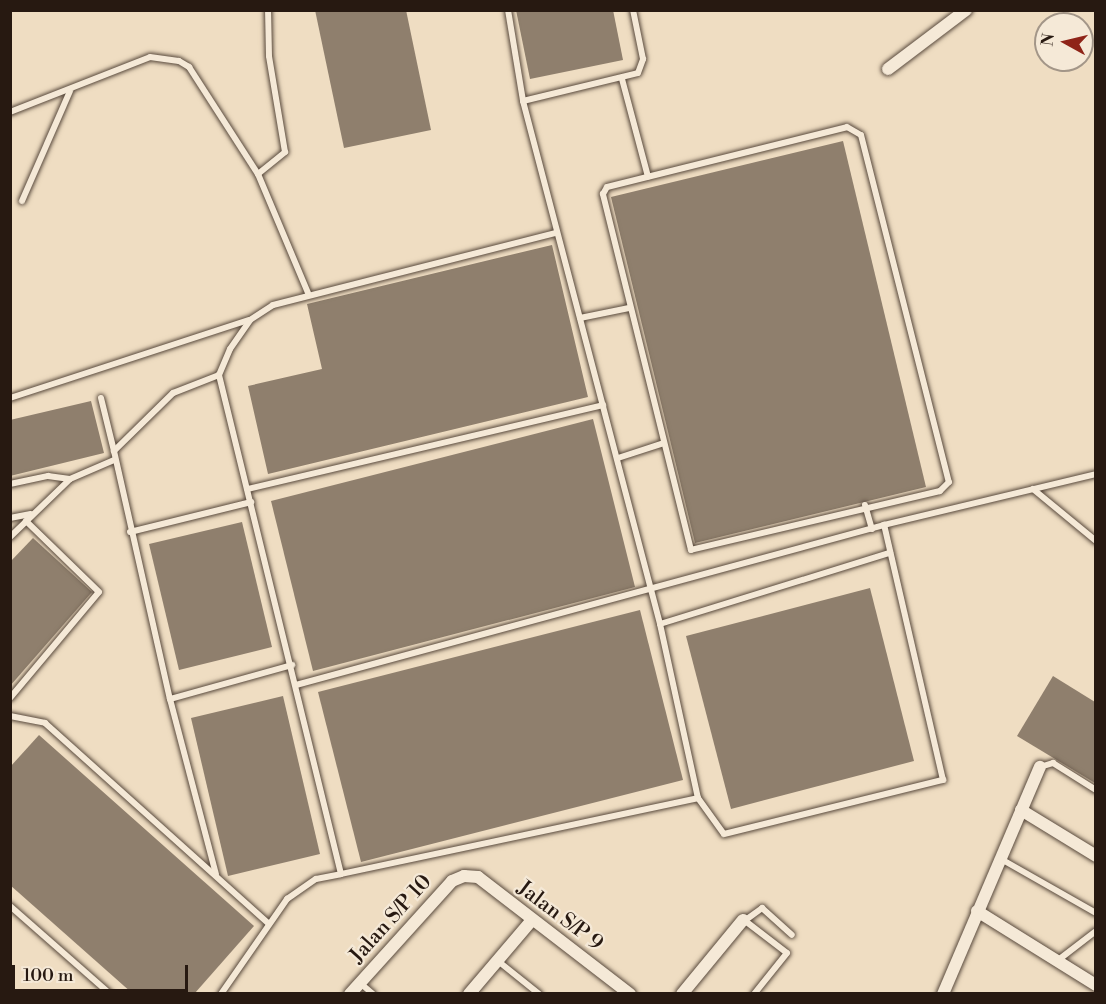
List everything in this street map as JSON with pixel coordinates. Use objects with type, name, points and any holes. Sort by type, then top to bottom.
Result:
[{"type":"street","points":[[888,69],[966,10]]},
{"type":"street","points":[[942,993],[1040,767]]},
{"type":"street","points":[[1022,810],[1095,856]]},
{"type":"street","name":"Jalan S/P 9","points":[[464,876],[478,877],[630,993]]},
{"type":"street","name":"Jalan S/P 10","points":[[350,993],[452,880],[464,876]]},
{"type":"street","points":[[977,911],[1095,985]]},
{"type":"street","points":[[470,993],[532,920]]},
{"type":"street","points":[[682,993],[745,920]]},
{"type":"lane","points":[[258,174],[285,152],[269,56],[268,10]]},
{"type":"lane","points":[[508,10],[523,101],[555,232],[618,458],[660,624],[698,798],[729,835],[943,780],[884,525]]},
{"type":"lane","points":[[523,101],[622,79],[638,73],[643,59],[633,10]]},
{"type":"lane","points":[[10,112],[70,91],[150,57],[179,61],[194,74],[258,174],[308,293]]},
{"type":"lane","points":[[622,79],[648,177]]},
{"type":"lane","points":[[22,201],[70,91]]},
{"type":"lane","points":[[847,127],[861,135],[949,483],[940,491],[865,505],[691,550],[600,200],[607,187],[648,177],[847,127]]},
{"type":"lane","points":[[10,398],[250,320],[308,293],[555,232]]},
{"type":"lane","points":[[580,318],[629,308]]},
{"type":"lane","points":[[114,451],[173,393],[219,375],[250,320]]},
{"type":"lane","points":[[219,375],[292,665],[340,874]]},
{"type":"lane","points":[[101,398],[114,451],[129,532],[216,875]]},
{"type":"lane","points":[[248,489],[603,405]]},
{"type":"lane","points":[[618,458],[664,443]]},
{"type":"lane","points":[[10,537],[70,479],[114,460]]},
{"type":"lane","points":[[296,685],[651,591],[884,525],[1095,474]]},
{"type":"lane","points":[[10,484],[48,476],[70,479]]},
{"type":"lane","points":[[1033,489],[1095,541]]},
{"type":"lane","points":[[129,532],[251,502]]},
{"type":"lane","points":[[865,505],[872,529]]},
{"type":"lane","points":[[10,518],[32,514]]},
{"type":"lane","points":[[10,698],[99,592],[26,521]]},
{"type":"lane","points":[[660,624],[890,553]]},
{"type":"lane","points":[[170,699],[292,665]]},
{"type":"lane","points":[[10,716],[16,721],[45,723],[269,924]]},
{"type":"lane","points":[[10,728],[16,721]]},
{"type":"lane","points":[[1040,767],[1053,763],[1095,790]]},
{"type":"lane","points":[[221,993],[287,899],[316,879],[698,798]]},
{"type":"lane","points":[[1001,858],[1095,913]]},
{"type":"lane","points":[[10,906],[110,993]]},
{"type":"lane","points":[[754,993],[788,953],[745,920],[762,908],[792,935]]},
{"type":"lane","points":[[1057,961],[1095,931]]},
{"type":"lane","points":[[498,961],[539,993]]},
{"type":"lane","points":[[359,983],[373,993]]},
{"type":"building","points":[[315,10],[406,10],[431,130],[344,148]]},
{"type":"building","points":[[516,10],[613,10],[623,60],[530,79]]},
{"type":"building","points":[[843,141],[926,487],[695,543],[611,197]]},
{"type":"building","points":[[552,245],[588,397],[268,474],[248,386],[322,369],[307,304]]},
{"type":"building","points":[[91,401],[104,453],[10,476],[10,420]]},
{"type":"building","points":[[593,419],[635,587],[313,671],[271,501]]},
{"type":"building","points":[[242,522],[272,647],[179,670],[149,544]]},
{"type":"building","points":[[33,538],[92,592],[10,686],[10,562]]},
{"type":"building","points":[[870,588],[914,761],[731,809],[686,636]]},
{"type":"building","points":[[640,610],[683,780],[361,862],[318,692]]},
{"type":"building","points":[[1053,676],[1095,702],[1095,783],[1017,736]]},
{"type":"building","points":[[283,696],[320,854],[228,876],[191,718]]},
{"type":"building","points":[[39,735],[254,926],[195,993],[132,993],[10,885],[10,767]]},
{"type":"waterway","points":[[10,986],[17,994]]}]
